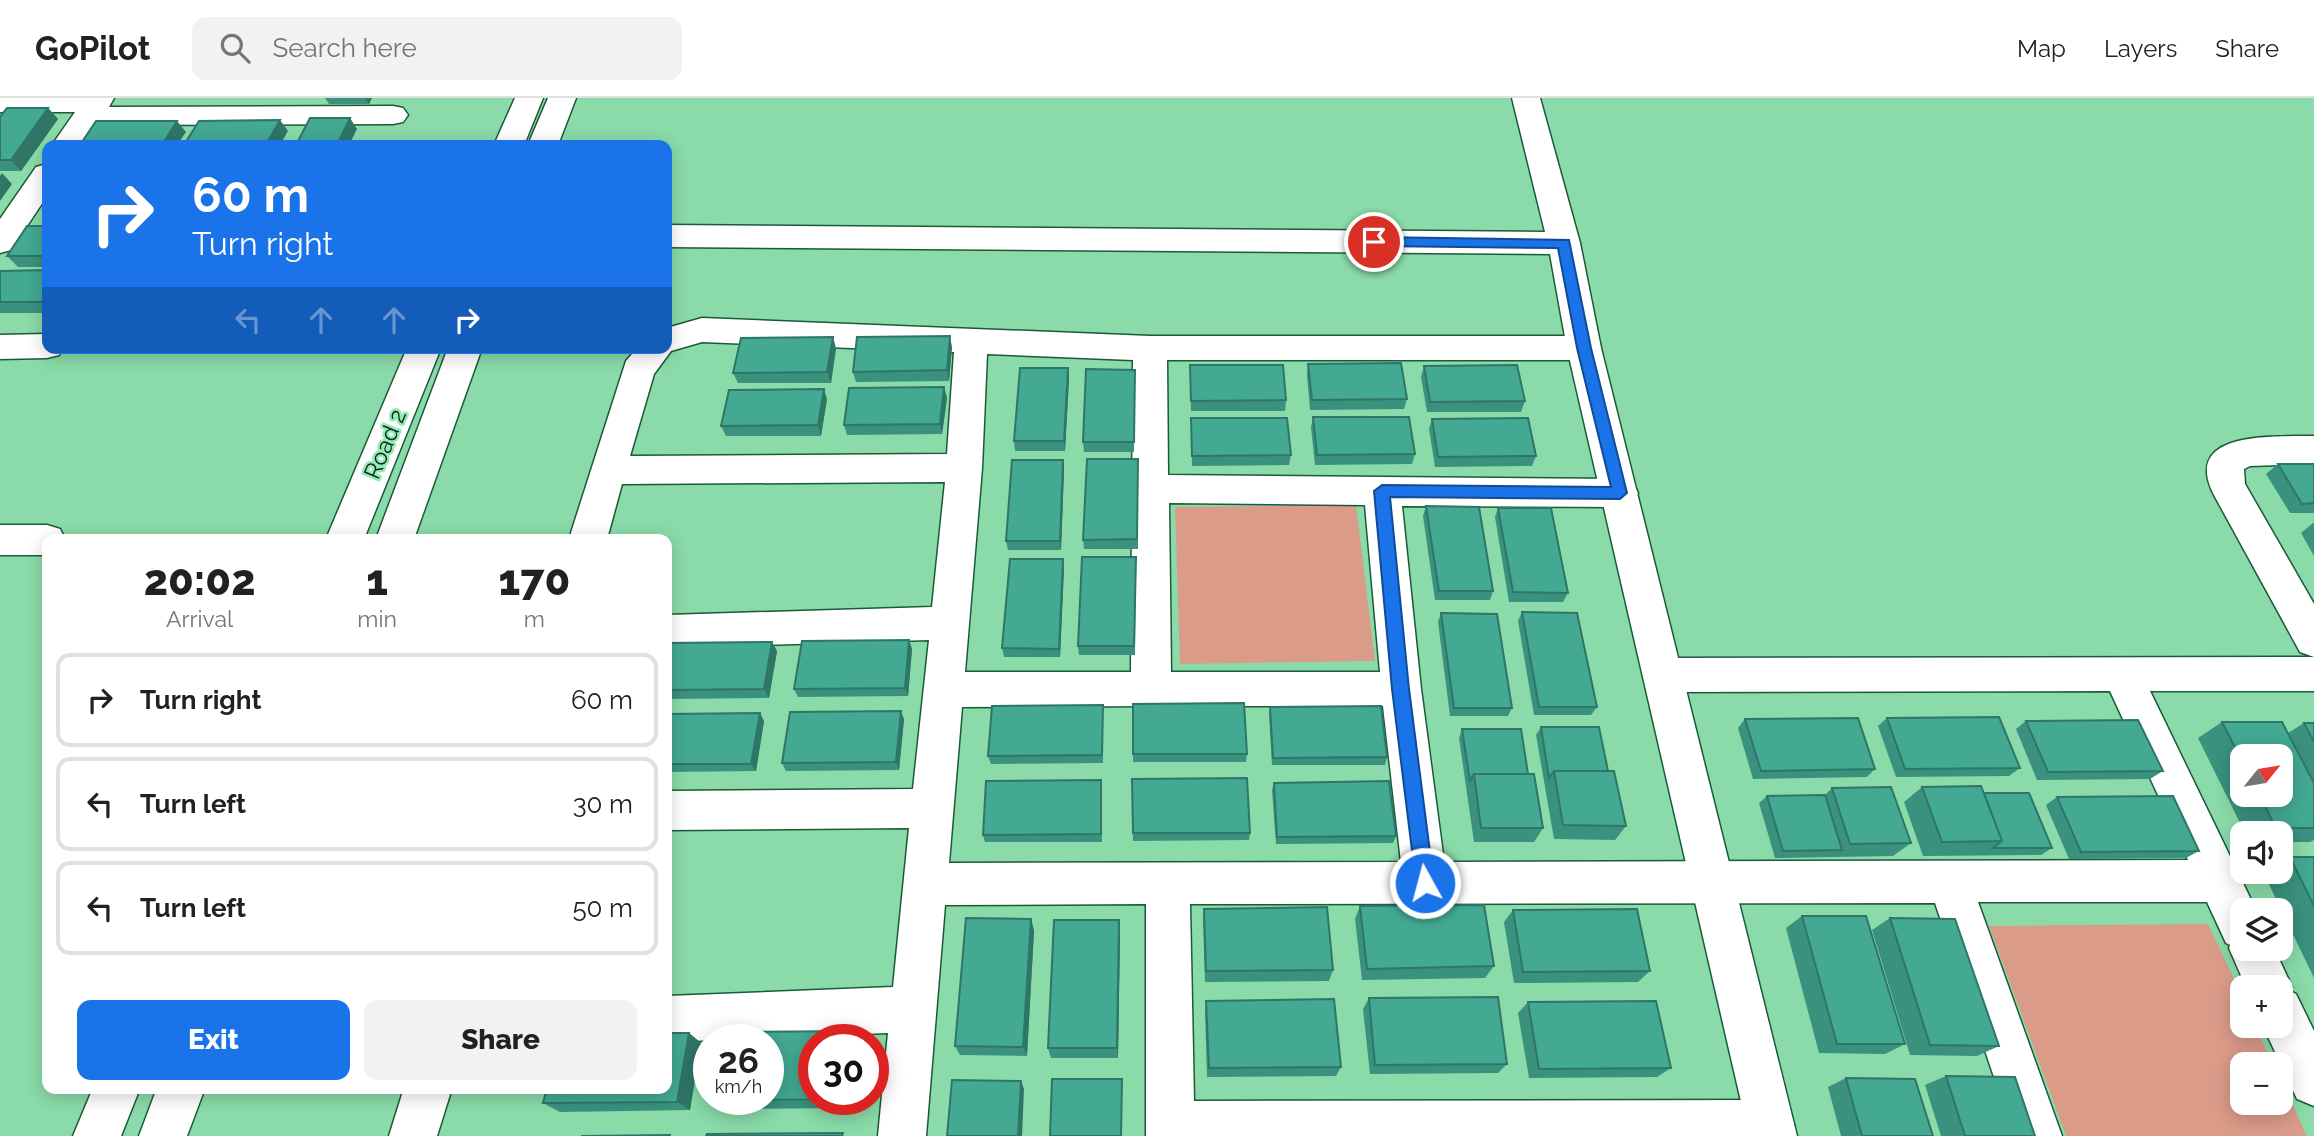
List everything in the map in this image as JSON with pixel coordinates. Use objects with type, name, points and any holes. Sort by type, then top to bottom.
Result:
[{"type":"street","points":[[511,140],[528,98]]},
{"type":"street","points":[[545,140],[562,98]]},
{"type":"street","points":[[1168,883],[1170,1130],[1772,1130],[1665,675],[1584,348],[1564,243],[1526,98]]},
{"type":"street","points":[[0,103],[397,107],[380,140]]},
{"type":"street","points":[[71,140],[95,106]]},
{"type":"street","points":[[8,230],[42,181]]},
{"type":"street","points":[[8,230],[42,220]]},
{"type":"street","points":[[672,236],[1564,243]]},
{"type":"street","points":[[672,339],[702,330],[1150,348],[1584,348]]},
{"type":"street","points":[[902,1136],[964,468],[971,342]]},
{"type":"street","points":[[0,347],[42,346]]},
{"type":"street","points":[[1150,348],[1151,689]]},
{"type":"street","name":"Road 2","points":[[347,534],[422,354]]},
{"type":"street","name":"Road 2","points":[[397,534],[463,354]]},
{"type":"street","points":[[589,534],[638,370],[651,354]]},
{"type":"street","points":[[2309,624],[2227,485],[2226,463],[2243,452],[2314,450]]},
{"type":"street","points":[[608,470],[964,468]]},
{"type":"street","points":[[1150,489],[1620,493]]},
{"type":"street","points":[[1382,491],[1401,689],[1425,883]]},
{"type":"street","points":[[0,540],[42,540]]},
{"type":"street","points":[[672,631],[950,623]]},
{"type":"street","points":[[2122,674],[2230,902]]},
{"type":"street","points":[[1665,675],[2314,674]]},
{"type":"street","points":[[943,690],[1401,689]]},
{"type":"street","points":[[672,810],[932,808]]},
{"type":"street","points":[[1949,881],[2038,1136]]},
{"type":"street","points":[[925,884],[2220,881]]},
{"type":"street","points":[[672,1018],[913,1009]]},
{"type":"street","points":[[2293,1038],[2314,1082]]},
{"type":"street","points":[[97,1136],[114,1094]]},
{"type":"street","points":[[163,1136],[179,1094]]},
{"type":"street","points":[[414,1136],[426,1094]]},
{"type":"shaded area","points":[[1356,505],[1375,661],[1180,664],[1175,507]]},
{"type":"shaded area","points":[[2208,924],[2232,975],[2230,1038],[2261,1038],[2267,1052],[2230,1052],[2230,1115],[2293,1115],[2293,1106],[2307,1136],[2066,1136],[1989,926]]},
{"type":"building","points":[[7,108],[48,108],[11,160],[0,160],[0,117]]},
{"type":"building","points":[[310,118],[350,118],[339,140],[299,140]]},
{"type":"building","points":[[280,120],[269,140],[187,140],[199,121]]},
{"type":"building","points":[[96,121],[177,121],[165,140],[83,140]]},
{"type":"building","points":[[27,226],[42,226],[42,256],[7,256]]},
{"type":"building","points":[[42,270],[42,302],[0,302],[0,271]]},
{"type":"building","points":[[950,336],[947,370],[853,372],[857,337]]},
{"type":"building","points":[[833,337],[827,372],[733,373],[741,338]]},
{"type":"building","points":[[1401,363],[1407,399],[1312,400],[1308,364]]},
{"type":"building","points":[[1190,365],[1283,365],[1286,400],[1191,401]]},
{"type":"building","points":[[1517,365],[1525,401],[1430,402],[1424,366]]},
{"type":"building","points":[[1020,368],[1068,368],[1064,441],[1014,441]]},
{"type":"building","points":[[1086,369],[1135,370],[1134,442],[1083,442]]},
{"type":"building","points":[[944,387],[940,424],[844,425],[849,388]]},
{"type":"building","points":[[824,389],[818,425],[721,426],[729,390]]},
{"type":"building","points":[[1313,417],[1409,417],[1415,454],[1317,455]]},
{"type":"building","points":[[1191,418],[1287,418],[1291,455],[1192,456]]},
{"type":"building","points":[[1528,418],[1536,456],[1438,457],[1432,419]]},
{"type":"building","points":[[1087,459],[1138,459],[1137,539],[1083,540]]},
{"type":"building","points":[[1012,460],[1063,460],[1060,541],[1006,541]]},
{"type":"building","points":[[2278,464],[2314,464],[2314,503],[2302,504]]},
{"type":"building","points":[[1426,506],[1479,507],[1493,591],[1439,591]]},
{"type":"building","points":[[1498,508],[1551,508],[1568,593],[1513,592]]},
{"type":"building","points":[[1082,557],[1136,557],[1134,646],[1078,646]]},
{"type":"building","points":[[1010,559],[1063,559],[1059,649],[1002,648]]},
{"type":"building","points":[[1522,612],[1577,613],[1597,707],[1539,707]]},
{"type":"building","points":[[1441,613],[1497,614],[1512,708],[1454,708]]},
{"type":"building","points":[[909,640],[905,688],[794,689],[802,641]]},
{"type":"building","points":[[772,642],[764,689],[672,690],[672,643]]},
{"type":"building","points":[[1244,703],[1247,754],[1133,754],[1133,704]]},
{"type":"building","points":[[1103,705],[1102,755],[988,756],[992,706]]},
{"type":"building","points":[[1381,706],[1387,757],[1273,758],[1270,707]]},
{"type":"building","points":[[901,711],[896,762],[782,763],[790,712]]},
{"type":"building","points":[[760,713],[751,764],[672,764],[672,714]]},
{"type":"building","points":[[1999,717],[2020,768],[1905,769],[1887,718]]},
{"type":"building","points":[[1858,718],[1875,769],[1761,771],[1745,719]]},
{"type":"building","points":[[2138,720],[2163,771],[2048,772],[2026,721]]},
{"type":"building","points":[[2222,722],[2282,722],[2314,783],[2314,828],[2293,828],[2293,821],[2272,821],[2266,807],[2293,807],[2293,744],[2233,744]]},
{"type":"building","points":[[2304,723],[2314,723],[2314,742]]},
{"type":"building","points":[[1541,727],[1599,727],[1608,771],[1554,771],[1549,778]]},
{"type":"building","points":[[1462,729],[1521,729],[1528,774],[1474,774],[1470,781]]},
{"type":"building","points":[[1554,771],[1614,771],[1626,826],[1563,825]]},
{"type":"building","points":[[1474,774],[1534,774],[1543,828],[1481,828]]},
{"type":"building","points":[[1247,778],[1250,833],[1133,833],[1132,779]]},
{"type":"building","points":[[1101,780],[1101,834],[983,835],[986,781]]},
{"type":"building","points":[[1389,781],[1396,836],[1277,837],[1274,783]]},
{"type":"building","points":[[1981,786],[2002,841],[1942,842],[1922,787]]},
{"type":"building","points":[[1891,787],[1911,843],[1850,844],[1832,788]]},
{"type":"building","points":[[1984,793],[2029,793],[2052,848],[1993,848],[2002,841]]},
{"type":"building","points":[[1825,795],[1842,850],[1783,851],[1767,796]]},
{"type":"building","points":[[2173,796],[2199,851],[2081,852],[2057,797]]},
{"type":"building","points":[[2293,857],[2314,857],[2314,906],[2293,863]]},
{"type":"building","points":[[1484,905],[1494,966],[1367,969],[1360,906]]},
{"type":"building","points":[[1327,907],[1333,970],[1206,971],[1204,909]]},
{"type":"building","points":[[1637,909],[1650,971],[1523,972],[1513,910]]},
{"type":"building","points":[[1802,916],[1866,916],[1905,1044],[1837,1044]]},
{"type":"building","points":[[966,918],[1031,919],[1023,1047],[955,1046]]},
{"type":"building","points":[[1890,918],[1955,919],[1999,1046],[1930,1045]]},
{"type":"building","points":[[1054,920],[1119,920],[1117,1048],[1048,1048]]},
{"type":"building","points":[[1498,997],[1507,1064],[1375,1065],[1369,998]]},
{"type":"building","points":[[1334,999],[1341,1067],[1209,1068],[1206,1001]]},
{"type":"building","points":[[1656,1001],[1671,1068],[1539,1069],[1528,1002]]},
{"type":"building","points":[[798,1031],[798,1099],[784,1099],[784,1032]]},
{"type":"building","points":[[672,1033],[689,1033],[677,1102],[543,1103],[545,1094],[672,1094]]},
{"type":"building","points":[[1946,1076],[2015,1077],[2035,1136],[1965,1136]]},
{"type":"building","points":[[1846,1078],[1915,1079],[1933,1136],[1862,1136]]},
{"type":"building","points":[[1052,1079],[1122,1079],[1121,1136],[1050,1136]]},
{"type":"building","points":[[952,1080],[1021,1081],[1018,1136],[947,1136]]},
{"type":"building","points":[[843,1133],[842,1136],[706,1136],[707,1134]]},
{"type":"building","points":[[670,1135],[670,1136],[581,1136]]},
{"type":"route","points":[[1374,242],[1564,243],[1584,348],[1620,493],[1382,491],[1401,689],[1425,883]]}]
